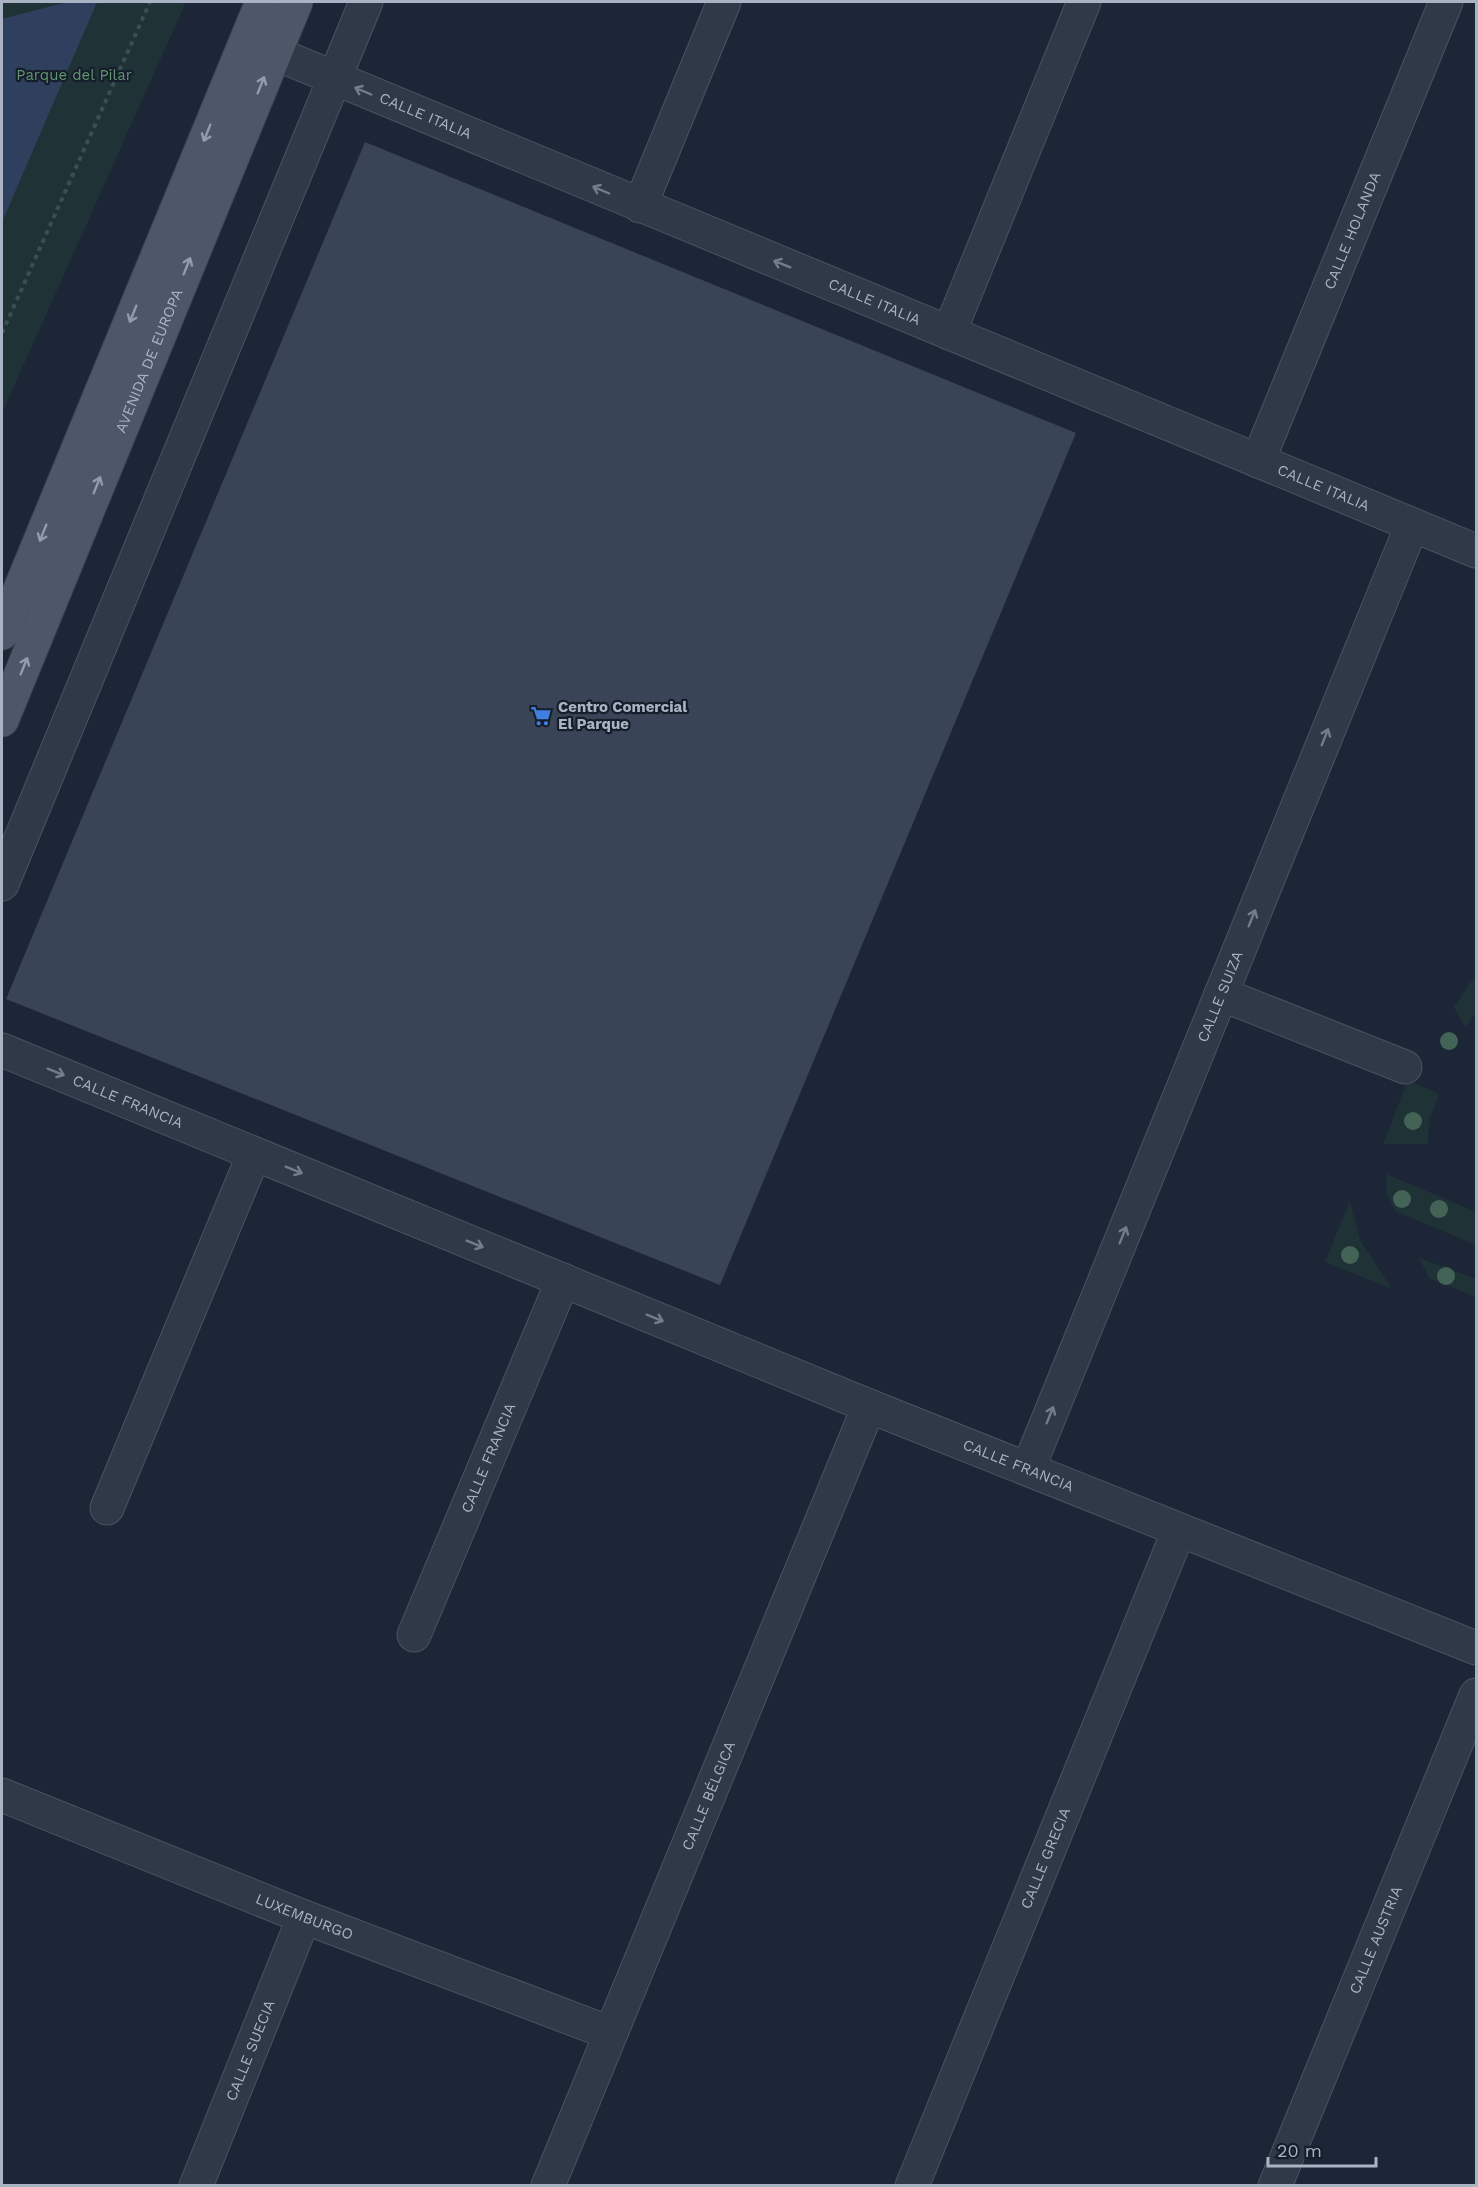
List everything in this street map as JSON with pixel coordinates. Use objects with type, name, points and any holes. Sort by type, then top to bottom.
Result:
[{"type":"main road","name":"AVENIDA DE EUROPA","points":[[2,720],[260,48],[262,2]]},
{"type":"main road","name":"AVENIDA DE EUROPA","points":[[2,633],[260,48],[296,2]]},
{"type":"street","points":[[2,884],[366,2]]},
{"type":"street","points":[[640,206],[724,2]]},
{"type":"street","points":[[949,333],[1084,2]]},
{"type":"street","name":"CALLE HOLANDA","points":[[1258,461],[1446,2]]},
{"type":"street","name":"CALLE ITALIA","points":[[260,48],[1476,551]]},
{"type":"street","name":"CALLE SUIZA","points":[[1028,1469],[1412,525]]},
{"type":"street","points":[[1221,994],[1405,1067]]},
{"type":"street","name":"CALLE FRANCIA","points":[[2,1050],[869,1406],[1476,1648]]},
{"type":"street","points":[[107,1508],[254,1154]]},
{"type":"street","name":"CALLE FRANCIA","points":[[414,1635],[563,1281]]},
{"type":"street","name":"CALLE BÉLGICA","points":[[548,2186],[869,1406]]},
{"type":"street","name":"CALLE GRECIA","points":[[912,2186],[1179,1530]]},
{"type":"street","name":"CALLE AUSTRIA","points":[[1275,2186],[1476,1695]]},
{"type":"street","name":"LUXEMBURGO","points":[[2,1795],[304,1917],[610,2033]]},
{"type":"street","name":"CALLE SUECIA","points":[[196,2186],[304,1917]]},
{"type":"path","points":[[2,333],[150,2]]},
{"type":"green space","name":"Parque del Pilar","points":[[2,2],[186,2],[2,413]]},
{"type":"green space","points":[[1476,978],[1476,1013],[1465,1027],[1454,1007]]},
{"type":"green space","points":[[1408,1080],[1439,1094],[1429,1121],[1428,1144],[1383,1144]]},
{"type":"green space","points":[[1386,1174],[1476,1212],[1476,1245],[1395,1211],[1387,1193]]},
{"type":"green space","points":[[1350,1201],[1360,1240],[1392,1289],[1325,1262]]},
{"type":"green space","points":[[1419,1258],[1476,1279],[1476,1297],[1430,1279]]},
{"type":"water","points":[[68,2],[97,2],[2,222],[2,19]]},
{"type":"building","name":"Centro Comercial El Parque","points":[[365,142],[1076,433],[720,1285],[6,999]]},
{"type":"place","name":"Centro Comercial El Parque","points":[[541,716]]}]
